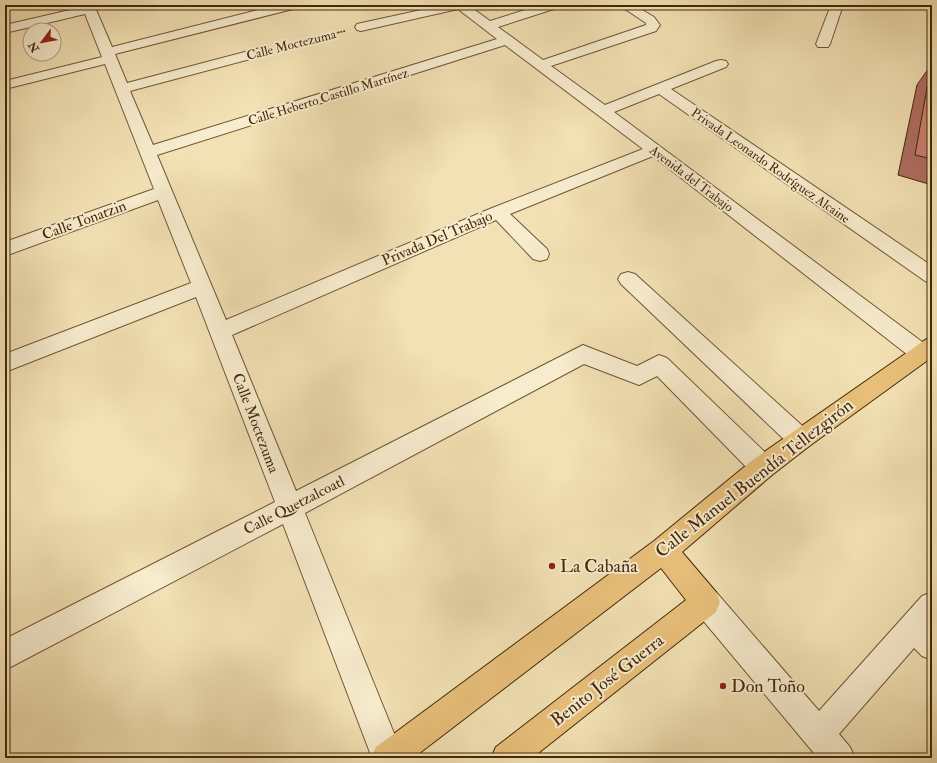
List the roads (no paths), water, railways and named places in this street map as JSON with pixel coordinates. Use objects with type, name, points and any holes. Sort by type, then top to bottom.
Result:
[{"type":"main road","name":"Calle Manuel Buendía Tellezgirón","points":[[388,758],[663,550],[800,439],[926,349]]},
{"type":"main road","points":[[663,550],[706,602]]},
{"type":"main road","name":"Benito José Guerra","points":[[507,758],[706,602]]},
{"type":"street","points":[[5,85],[293,5]]},
{"type":"street","points":[[361,26],[461,5]]},
{"type":"street","name":"Avenida del Trabajo","points":[[461,5],[926,349]]},
{"type":"street","points":[[488,26],[553,5]]},
{"type":"street","points":[[541,65],[642,32],[654,25],[650,20],[625,5]]},
{"type":"street","points":[[823,44],[837,5]]},
{"type":"street","points":[[5,28],[89,7]]},
{"type":"street","name":"Calle Moctezuma","points":[[89,7],[220,331],[388,758]]},
{"type":"street","name":"Calle Heberto Castillo Martínez","points":[[148,152],[508,40]]},
{"type":"street","name":"Calle Moctezuma","points":[[122,89],[264,51]]},
{"type":"street","points":[[604,111],[721,64]]},
{"type":"street","name":"Privada Leonardo Rodríguez Alcaine","points":[[661,89],[932,276]]},
{"type":"street","name":"Privada Del Trabajo","points":[[220,331],[498,212],[655,150]]},
{"type":"street","name":"Calle Tonatzin","points":[[5,249],[163,192]]},
{"type":"street","points":[[498,212],[540,254]]},
{"type":"street","points":[[628,279],[800,439]]},
{"type":"street","points":[[5,363],[202,287]]},
{"type":"street","name":"Calle Quetzalcoatl","points":[[5,654],[583,354],[639,376],[659,364],[763,468]]},
{"type":"street","points":[[706,602],[839,758]]},
{"type":"street","points":[[819,734],[922,637],[932,606]]},
{"type":"place","name":"La Cabaña","points":[[552,566]]},
{"type":"place","name":"Don Toño","points":[[723,686]]}]
